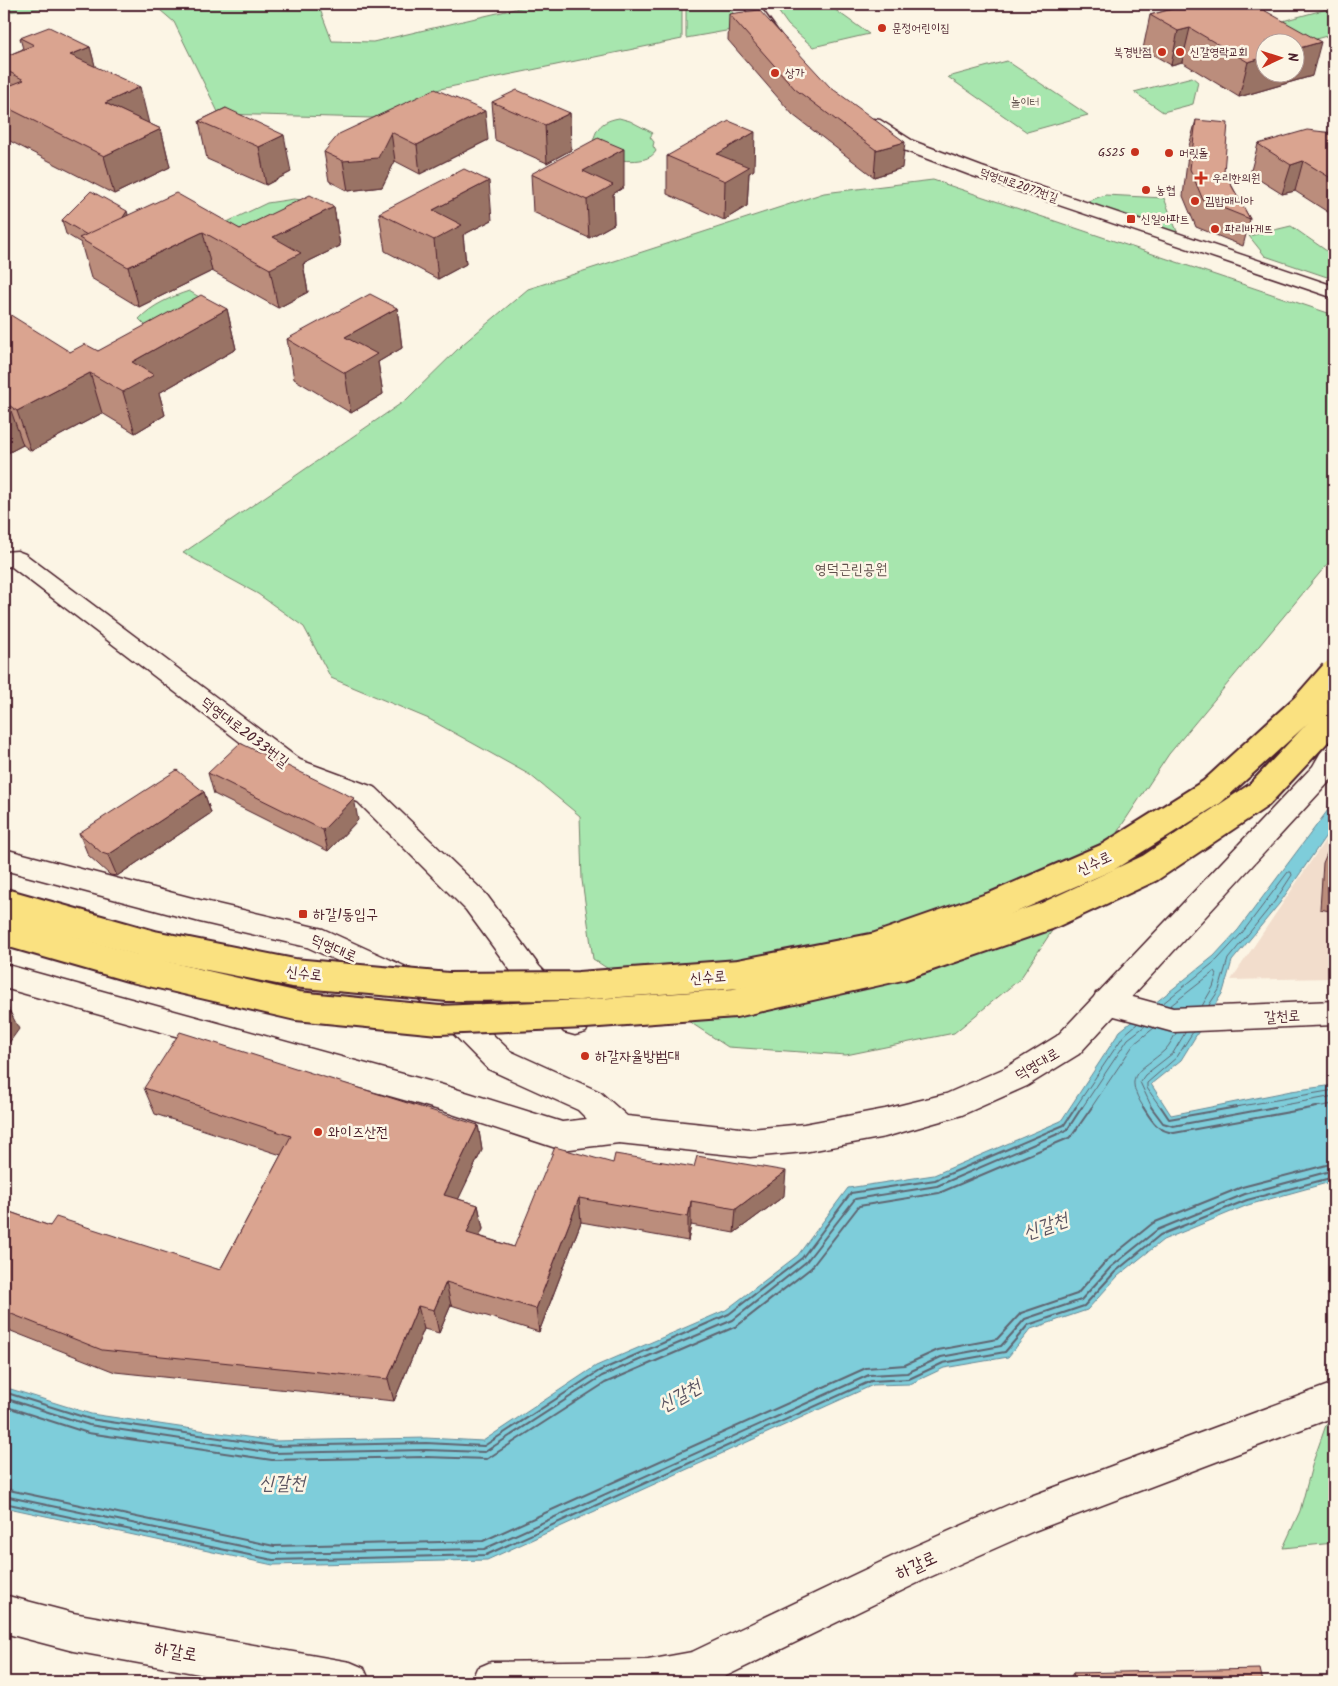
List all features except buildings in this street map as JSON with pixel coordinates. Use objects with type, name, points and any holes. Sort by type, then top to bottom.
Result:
[{"type":"main road","name":"신수로","points":[[4,903],[153,945],[293,974],[448,986],[579,986],[739,974],[877,947],[997,906],[1108,857],[1212,792],[1306,706],[1334,674]]},
{"type":"main road","name":"신수로","points":[[4,932],[133,968],[298,1006],[438,1020],[584,1014],[736,1003],[901,966],[1047,916],[1150,868],[1259,795],[1334,715]]},
{"type":"street","points":[[750,4],[785,52]]},
{"type":"street","name":"덕영대로2077번길","points":[[858,115],[907,145],[976,171],[1334,292]]},
{"type":"street","name":"덕영대로2033번길","points":[[4,559],[17,559],[291,767],[367,795],[476,902],[529,974],[575,1023]]},
{"type":"street","name":"덕영대로","points":[[4,976],[434,1095],[562,1136],[619,1129],[750,1143],[804,1138],[885,1123],[951,1106],[1016,1077],[1068,1045],[1322,773],[1334,752]]},
{"type":"street","name":"덕영대로","points":[[4,860],[200,912],[313,937],[427,989],[499,1060],[589,1101],[619,1129]]},
{"type":"street","name":"갈천로","points":[[1107,1002],[1173,1020],[1334,1013]]},
{"type":"street","name":"하갈로","points":[[491,1682],[648,1680],[694,1671],[916,1564],[1028,1515],[1334,1400]]},
{"type":"street","name":"하갈로","points":[[4,1614],[73,1632],[350,1682]]},
{"type":"shaded area","points":[[1334,827],[1334,978],[1231,980]]},
{"type":"green space","points":[[4,4],[318,4],[332,41],[373,42],[536,4],[682,4],[682,39],[440,89],[373,118],[219,114],[174,22],[160,10],[140,5],[71,6],[4,12]]},
{"type":"green space","points":[[686,4],[727,4],[743,28],[686,38]]},
{"type":"green space","points":[[773,4],[827,4],[869,34],[813,47],[788,25]]},
{"type":"green space","points":[[1334,7],[1334,34],[1306,42],[1306,32],[1281,32],[1268,25]]},
{"type":"green space","name":"놀이터","points":[[1007,61],[1088,115],[1027,132],[948,77]]},
{"type":"green space","points":[[1192,77],[1198,82],[1193,104],[1163,112],[1134,92]]},
{"type":"green space","points":[[619,118],[630,121],[653,133],[650,137],[654,142],[653,146],[656,151],[651,156],[636,161],[616,160],[591,155],[593,140],[601,126],[605,122]]},
{"type":"green space","name":"영덕근린공원","points":[[933,180],[1334,315],[1334,556],[1169,754],[1020,979],[954,1033],[846,1055],[728,1047],[593,959],[582,880],[580,816],[530,775],[429,719],[331,678],[304,627],[258,594],[183,553],[406,400],[463,344],[528,289],[824,193]]},
{"type":"green space","points":[[1105,195],[1164,198],[1178,234],[1085,202]]},
{"type":"green space","points":[[294,199],[310,201],[260,237],[225,223],[267,203]]},
{"type":"green space","points":[[1291,226],[1334,256],[1334,275],[1327,277],[1265,256],[1249,236]]},
{"type":"green space","points":[[189,291],[228,314],[218,321],[155,335],[139,319],[162,302]]},
{"type":"green space","points":[[1334,1422],[1334,1543],[1283,1548],[1300,1511],[1313,1462],[1326,1425]]},
{"type":"water","name":"신갈천","points":[[1334,802],[1334,824],[1279,904],[1232,961],[1223,992],[1181,1060],[1151,1084],[1171,1115],[1291,1091],[1334,1085],[1334,1181],[1248,1205],[1163,1240],[1118,1276],[1087,1310],[1031,1329],[1008,1357],[944,1368],[910,1384],[873,1385],[487,1560],[273,1565],[4,1507],[4,1387],[91,1414],[274,1441],[426,1438],[483,1441],[596,1366],[726,1310],[798,1255],[848,1188],[934,1175],[1061,1121],[1120,1031],[1214,956],[1238,930]]},
{"type":"place","name":"문정어린이집","points":[[882,28]]},
{"type":"place","name":"북경반점","points":[[1162,52]]},
{"type":"place","name":"신갈영락교회","points":[[1180,52]]},
{"type":"place","name":"상가","points":[[775,73]]},
{"type":"place","name":"GS25","points":[[1135,152]]},
{"type":"place","name":"머릿돌","points":[[1169,153]]},
{"type":"place","name":"우리한의원","points":[[1201,178]]},
{"type":"place","name":"농협","points":[[1146,190]]},
{"type":"place","name":"김밥매니아","points":[[1195,201]]},
{"type":"place","name":"신일아파트","points":[[1131,219]]},
{"type":"place","name":"파리바게뜨","points":[[1215,229]]},
{"type":"place","name":"하갈1동입구","points":[[303,914]]},
{"type":"place","name":"하갈자율방범대","points":[[585,1056]]},
{"type":"place","name":"와이즈산전","points":[[318,1132]]}]
